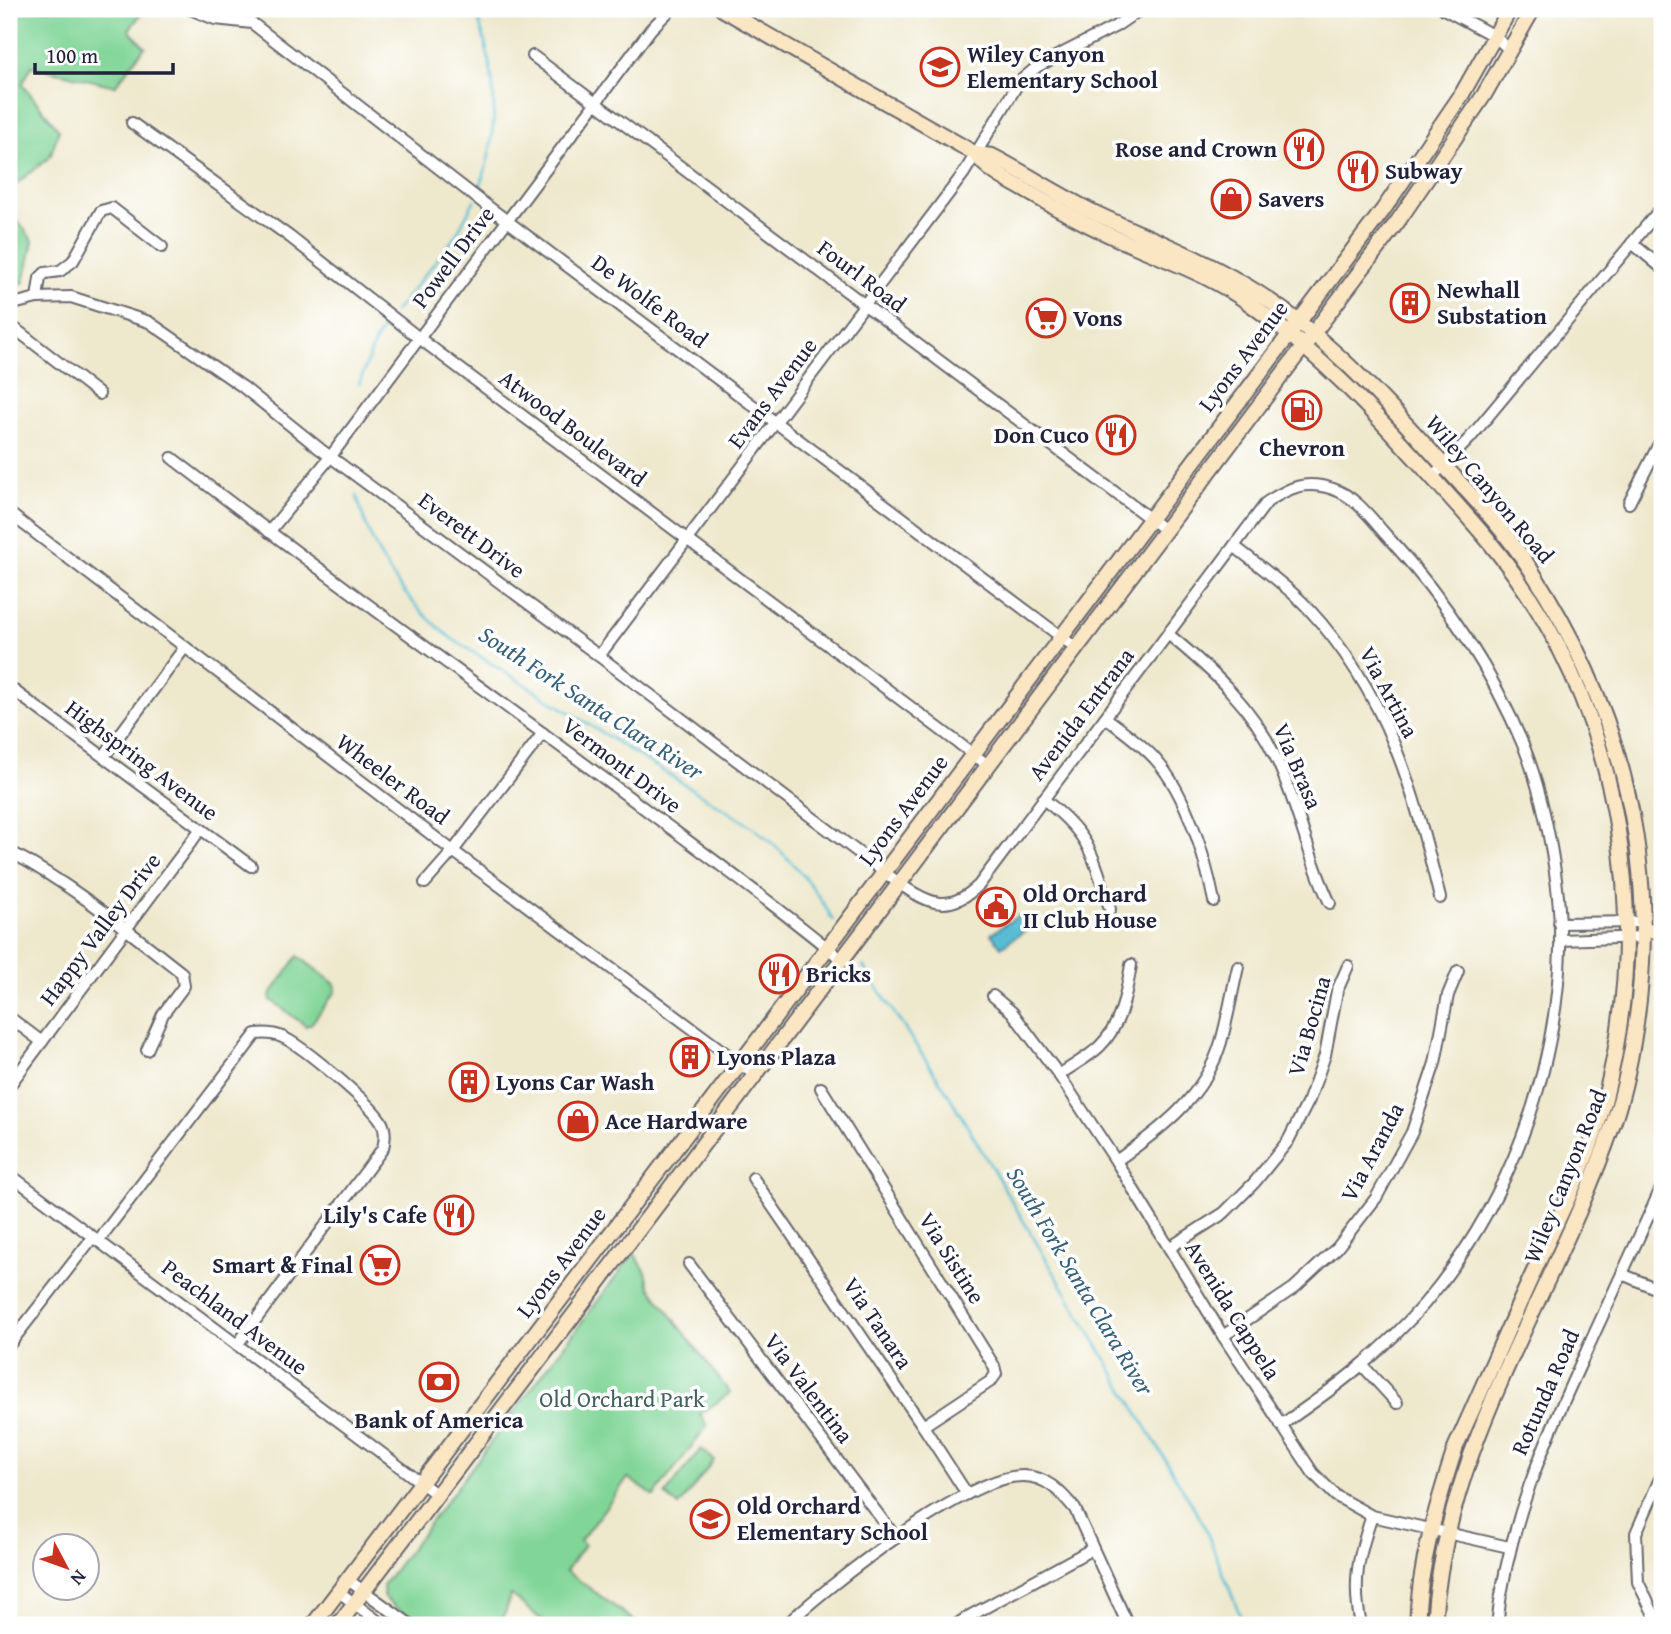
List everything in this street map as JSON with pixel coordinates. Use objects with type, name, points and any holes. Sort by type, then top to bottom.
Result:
[{"type":"main road","name":"Wiley Canyon Road","points":[[722,9],[976,154],[984,166],[1014,176],[1205,277],[1250,304],[1303,345],[1354,391],[1477,526],[1514,574],[1556,642],[1573,678],[1591,722],[1610,789],[1620,832],[1626,880],[1627,938],[1614,1062],[1584,1162],[1456,1446],[1426,1553],[1418,1625]]},
{"type":"main road","name":"Lyons Avenue","points":[[313,1625],[1412,170],[1462,94],[1510,9]]},
{"type":"main road","name":"Lyons Avenue","points":[[338,1625],[1398,221],[1477,105],[1533,9]]},
{"type":"main road","name":"Wiley Canyon Road","points":[[1104,225],[1224,273],[1259,294],[1312,333],[1376,391],[1528,565],[1574,643],[1592,683],[1627,786],[1642,880],[1644,930],[1635,1034],[1615,1119],[1589,1190],[1488,1411],[1465,1469],[1447,1533],[1434,1625]]},
{"type":"main road","points":[[1179,512],[1188,485],[1208,458],[1206,444]]},
{"type":"main road","points":[[1644,930],[1662,931]]},
{"type":"street","name":"De Wolfe Road","points":[[190,9],[215,19],[252,23],[485,205],[1076,648]]},
{"type":"street","name":"Powell Drive","points":[[269,532],[331,456],[651,29],[671,9]]},
{"type":"street","name":"Evans Avenue","points":[[599,656],[976,154],[1019,82],[1038,65],[1116,26],[1141,9]]},
{"type":"street","points":[[1444,9],[1494,36],[1510,50]]},
{"type":"street","name":"Fourl Road","points":[[533,56],[1165,530]]},
{"type":"street","name":"Atwood Boulevard","points":[[132,123],[290,237],[687,541],[989,765]]},
{"type":"street","points":[[1432,477],[1470,438],[1662,207]]},
{"type":"street","points":[[37,298],[40,278],[45,273],[60,271],[73,261],[101,211],[112,208],[162,247]]},
{"type":"street","points":[[1632,243],[1662,268]]},
{"type":"street","name":"Everett Drive","points":[[9,305],[37,298],[71,297],[149,322],[243,387],[884,872]]},
{"type":"street","points":[[9,324],[99,394]]},
{"type":"street","points":[[1629,503],[1662,438]]},
{"type":"street","name":"Vermont Drive","points":[[172,458],[543,733],[842,960]]},
{"type":"street","name":"Avenida Entrana","points":[[884,872],[921,898],[938,904],[964,898],[979,885],[1267,502],[1289,488],[1312,484],[1335,489],[1356,502],[1416,568],[1455,618],[1490,673],[1525,749],[1546,823],[1556,883],[1559,923]]},
{"type":"street","name":"Wheeler Road","points":[[9,513],[453,851],[755,1075]]},
{"type":"street","name":"Via Artina","points":[[1234,546],[1306,606],[1332,635],[1360,674],[1385,720],[1406,773],[1440,898]]},
{"type":"street","name":"Via Brasa","points":[[1168,634],[1223,681],[1255,720],[1277,758],[1330,903]]},
{"type":"street","points":[[104,756],[185,647]]},
{"type":"street","name":"Highspring Avenue","points":[[9,687],[251,866]]},
{"type":"street","points":[[1106,718],[1157,761],[1173,784],[1190,819],[1214,901]]},
{"type":"street","points":[[425,883],[453,851],[543,733]]},
{"type":"street","points":[[1043,799],[1079,830],[1094,859],[1110,909]]},
{"type":"street","name":"Happy Valley Drive","points":[[9,1086],[200,830]]},
{"type":"street","points":[[9,851],[37,866],[182,973],[184,986],[163,1014],[147,1050]]},
{"type":"street","points":[[1281,1425],[1336,1387],[1362,1365],[1425,1302],[1473,1240],[1525,1132],[1545,1059],[1555,997],[1559,923],[1628,922],[1644,930]]},
{"type":"street","points":[[1560,940],[1627,938],[1644,930]]},
{"type":"street","points":[[1059,1075],[1100,1046],[1113,1030],[1122,1012],[1132,965]]},
{"type":"street","name":"Via Bocina","points":[[1169,1248],[1224,1213],[1254,1183],[1288,1141],[1310,1100],[1325,1055],[1337,991],[1348,966]]},
{"type":"street","points":[[1116,1161],[1162,1129],[1187,1103],[1204,1078],[1220,1044],[1238,967]]},
{"type":"street","name":"Via Aranda","points":[[1223,1336],[1294,1288],[1337,1248],[1376,1198],[1412,1132],[1435,1063],[1448,995],[1458,971]]},
{"type":"street","name":"Avenida Cappela","points":[[993,996],[1013,1012],[1059,1075],[1313,1474],[1335,1496],[1372,1516],[1509,1547]]},
{"type":"street","points":[[9,1017],[42,1042]]},
{"type":"street","points":[[9,1345],[256,1034],[268,1032],[284,1037],[337,1076],[382,1122],[385,1138],[383,1148],[237,1345]]},
{"type":"street","name":"Via Sistine","points":[[821,1088],[994,1366],[996,1374],[991,1381],[923,1426]]},
{"type":"street","name":"Peachland Avenue","points":[[9,1174],[436,1494]]},
{"type":"street","name":"Via Tanara","points":[[753,1178],[967,1494]]},
{"type":"street","name":"Rotunda Road","points":[[1497,1625],[1509,1547],[1526,1490],[1551,1427],[1662,1186]]},
{"type":"street","name":"Via Valentina","points":[[689,1264],[896,1538]]},
{"type":"street","points":[[1622,1273],[1662,1291]]},
{"type":"street","points":[[1362,1365],[1397,1403]]},
{"type":"street","points":[[1660,1625],[1638,1582],[1636,1533],[1662,1474]]},
{"type":"street","points":[[786,1625],[854,1568],[896,1538],[967,1494],[1007,1478],[1024,1476],[1049,1483],[1075,1508],[1128,1625]]},
{"type":"street","points":[[1361,1625],[1357,1605],[1356,1572],[1372,1516]]},
{"type":"street","points":[[956,1625],[1092,1549]]},
{"type":"street","points":[[343,1586],[359,1598],[411,1625]]},
{"type":"street","points":[[359,1598],[383,1625]]},
{"type":"green space","points":[[9,9],[145,9],[129,30],[145,47],[115,86],[32,66],[22,84],[59,130],[50,157],[9,190]]},
{"type":"green space","points":[[9,209],[33,241],[24,282],[9,289]]},
{"type":"green space","points":[[298,956],[335,984],[336,991],[311,1024],[306,1026],[271,1000],[270,995]]},
{"type":"green space","name":"Old Orchard Park","points":[[634,1253],[646,1272],[650,1287],[730,1393],[700,1414],[707,1426],[654,1496],[628,1478],[580,1541],[584,1545],[566,1571],[640,1625],[548,1625],[511,1595],[501,1625],[454,1626],[424,1622],[397,1609],[384,1597],[383,1585]]},
{"type":"green space","points":[[701,1449],[714,1460],[679,1506],[665,1495]]},
{"type":"water","points":[[1018,916],[1026,930],[1001,947],[991,934]]},
{"type":"waterway","name":"South Fork Santa Clara River","points":[[475,9],[488,56],[494,101],[491,146],[478,193]]},
{"type":"waterway","name":"South Fork Santa Clara River","points":[[394,313],[455,237],[475,199]]},
{"type":"waterway","name":"South Fork Santa Clara River","points":[[359,384],[376,339],[390,318]]},
{"type":"waterway","name":"South Fork Santa Clara River","points":[[357,496],[363,518],[381,558],[406,594],[436,626],[454,640],[754,828],[798,870],[833,920]]},
{"type":"waterway","name":"South Fork Santa Clara River","points":[[863,966],[947,1092],[1203,1523],[1244,1625]]},
{"type":"place","name":"Wiley Canyon Elementary School","points":[[940,67]]},
{"type":"place","name":"Rose and Crown","points":[[1304,149]]},
{"type":"place","name":"Subway","points":[[1358,171]]},
{"type":"place","name":"Savers","points":[[1231,199]]},
{"type":"place","name":"Newhall Substation","points":[[1410,303]]},
{"type":"place","name":"Vons","points":[[1046,318]]},
{"type":"place","name":"Chevron","points":[[1302,410]]},
{"type":"place","name":"Don Cuco","points":[[1116,435]]},
{"type":"place","name":"Old Orchard II Club House","points":[[996,907]]},
{"type":"place","name":"Bricks","points":[[779,974]]},
{"type":"place","name":"Lyons Plaza","points":[[690,1057]]},
{"type":"place","name":"Lyons Car Wash","points":[[469,1082]]},
{"type":"place","name":"Ace Hardware","points":[[578,1121]]},
{"type":"place","name":"Lily's Cafe","points":[[454,1215]]},
{"type":"place","name":"Smart & Final","points":[[380,1265]]},
{"type":"place","name":"Bank of America","points":[[439,1382]]},
{"type":"place","name":"Old Orchard Elementary School","points":[[710,1519]]}]
